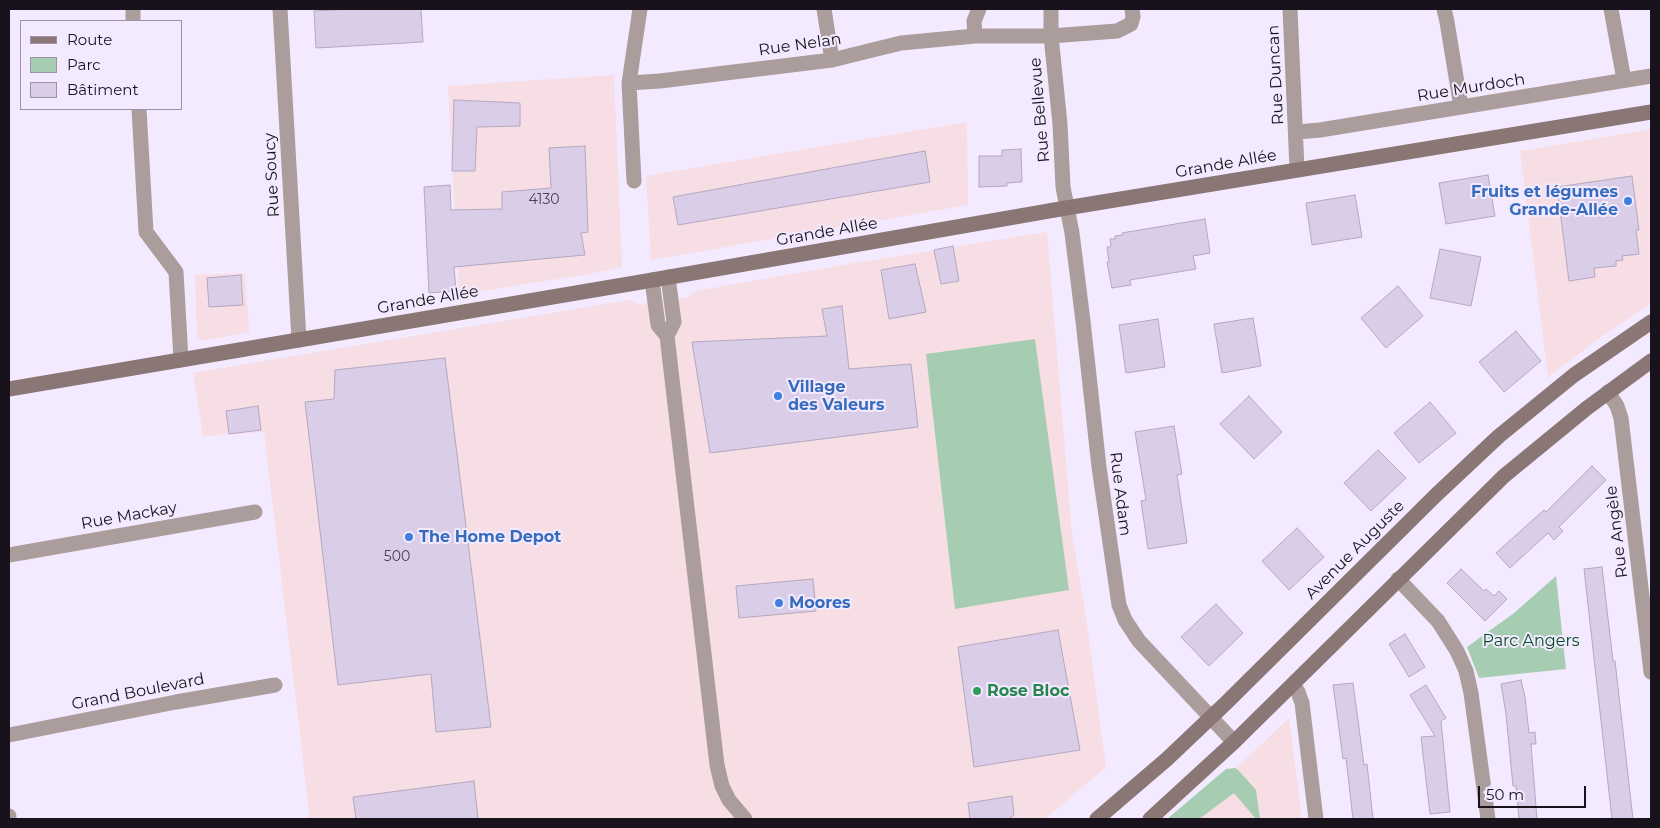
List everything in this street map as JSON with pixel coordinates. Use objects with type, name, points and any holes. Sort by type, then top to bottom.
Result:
[{"type":"main road","name":"Grande Allée","points":[[9,388],[1297,169],[1651,112]]},
{"type":"main road","name":"Avenue Auguste","points":[[1097,819],[1167,759],[1436,495],[1499,436],[1574,375],[1651,322]]},
{"type":"main road","points":[[1150,819],[1234,742],[1504,476],[1564,426],[1651,361]]},
{"type":"street","name":"Rue Soucy","points":[[280,9],[299,340]]},
{"type":"street","points":[[634,181],[629,83],[640,9]]},
{"type":"street","points":[[824,9],[832,60]]},
{"type":"street","points":[[975,36],[974,21],[979,9]]},
{"type":"street","name":"Rue Bellevue","points":[[1051,9],[1051,36],[1066,208]]},
{"type":"street","name":"Rue Nelan","points":[[629,83],[660,82],[832,60],[901,43],[975,36],[1051,36],[1117,31],[1130,24],[1133,17],[1132,9]]},
{"type":"street","name":"Rue Duncan","points":[[1290,9],[1297,169]]},
{"type":"street","points":[[1444,9],[1448,22],[1461,107]]},
{"type":"street","points":[[1611,9],[1624,80]]},
{"type":"street","name":"Rue Murdoch","points":[[1296,132],[1320,130],[1651,76]]},
{"type":"street","points":[[139,110],[146,232],[176,272],[181,360]]},
{"type":"street","name":"Rue Adam","points":[[1066,208],[1074,249],[1099,466],[1119,607],[1139,641],[1234,742]]},
{"type":"street","points":[[667,336],[674,322],[668,277]]},
{"type":"street","points":[[652,280],[658,325],[667,336],[717,765],[722,786],[729,800],[745,819]]},
{"type":"street","name":"Rue Angèle","points":[[1608,392],[1617,406],[1621,418],[1651,672]]},
{"type":"street","name":"Rue Mackay","points":[[9,555],[255,512]]},
{"type":"street","points":[[1398,579],[1438,621],[1452,642],[1466,671],[1472,693],[1488,819]]},
{"type":"street","points":[[1293,684],[1302,702],[1316,819]]},
{"type":"street","name":"Grand Boulevard","points":[[9,735],[176,702],[275,685]]},
{"type":"shaded area","points":[[614,75],[622,267],[459,295],[448,86]]},
{"type":"shaded area","points":[[967,122],[968,205],[651,260],[646,176]]},
{"type":"shaded area","points":[[1651,129],[1651,303],[1548,377],[1520,151]]},
{"type":"shaded area","points":[[1047,232],[1072,535],[1085,610],[1106,767],[1045,819],[310,819],[264,432],[203,436],[193,373],[629,300],[640,304],[688,297],[696,291]]},
{"type":"shaded area","points":[[245,273],[249,332],[203,341],[197,337],[195,275]]},
{"type":"shaded area","points":[[1289,718],[1302,819],[1179,819],[1209,794]]},
{"type":"green space","points":[[1035,339],[1069,590],[955,609],[926,354]]},
{"type":"green space","name":"Parc Angers","points":[[1556,576],[1566,669],[1479,678],[1467,647],[1514,613]]},
{"type":"green space","points":[[1235,768],[1256,790],[1260,819],[1256,819],[1234,793],[1199,819],[1167,819],[1226,769]]},
{"type":"building","points":[[421,9],[423,42],[316,48],[314,11]]},
{"type":"building","points":[[454,100],[520,103],[520,126],[477,127],[475,171],[452,171]]},
{"type":"building","points":[[585,146],[588,232],[581,233],[585,255],[454,267],[456,291],[429,293],[424,187],[450,185],[451,210],[502,209],[502,192],[551,188],[549,148]]},
{"type":"building","points":[[1021,149],[1022,182],[1007,183],[1007,186],[979,187],[979,156],[1002,156],[1002,150]]},
{"type":"building","points":[[925,151],[930,182],[678,225],[673,197]]},
{"type":"building","points":[[1488,175],[1495,216],[1446,224],[1439,183]]},
{"type":"building","points":[[1632,176],[1639,230],[1636,230],[1639,254],[1622,256],[1623,260],[1616,261],[1616,266],[1594,268],[1595,277],[1569,281],[1557,187]]},
{"type":"building","points":[[1355,195],[1362,237],[1312,245],[1306,203]]},
{"type":"building","points":[[1205,219],[1210,253],[1193,256],[1196,269],[1130,280],[1131,285],[1112,288],[1107,262],[1109,262],[1107,247],[1111,247],[1110,239],[1123,235],[1122,233]]},
{"type":"building","points":[[953,246],[959,281],[941,284],[934,250]]},
{"type":"building","points":[[1440,249],[1481,257],[1471,306],[1430,298]]},
{"type":"building","points":[[915,264],[926,312],[889,319],[881,270]]},
{"type":"building","points":[[241,275],[243,305],[209,307],[207,278]]},
{"type":"building","points":[[1398,286],[1423,316],[1386,348],[1361,318]]},
{"type":"building","points":[[842,306],[849,369],[911,364],[918,427],[710,453],[692,342],[827,336],[822,309]]},
{"type":"building","points":[[1253,318],[1261,366],[1222,373],[1214,324]]},
{"type":"building","points":[[1158,319],[1165,367],[1126,373],[1119,325]]},
{"type":"building","points":[[1516,331],[1541,361],[1504,392],[1479,362]]},
{"type":"building","points":[[445,358],[491,727],[436,732],[431,674],[338,685],[305,402],[334,399],[335,370]]},
{"type":"building","points":[[1249,396],[1282,432],[1254,459],[1220,424]]},
{"type":"building","points":[[1430,402],[1456,433],[1419,463],[1394,433]]},
{"type":"building","points":[[258,406],[261,430],[229,434],[226,411]]},
{"type":"building","points":[[1174,426],[1182,474],[1177,475],[1187,543],[1148,549],[1141,501],[1146,500],[1135,432]]},
{"type":"building","points":[[1378,450],[1406,478],[1371,511],[1344,483]]},
{"type":"building","points":[[1592,466],[1606,480],[1559,527],[1563,531],[1554,540],[1548,533],[1510,568],[1496,553],[1544,510],[1546,512]]},
{"type":"building","points":[[1297,528],[1324,557],[1289,590],[1262,561]]},
{"type":"building","points":[[1602,567],[1633,819],[1612,819],[1584,569]]},
{"type":"building","points":[[1461,569],[1484,591],[1486,589],[1494,596],[1499,591],[1507,599],[1485,621],[1447,583]]},
{"type":"building","points":[[813,579],[816,611],[739,618],[736,586]]},
{"type":"building","points":[[1216,604],[1243,633],[1209,666],[1181,637]]},
{"type":"building","points":[[1058,630],[1080,750],[974,767],[958,647]]},
{"type":"building","points":[[1405,634],[1425,667],[1409,677],[1389,644]]},
{"type":"building","points":[[1521,680],[1529,733],[1535,732],[1536,744],[1531,744],[1537,819],[1519,819],[1516,786],[1513,786],[1501,684]]},
{"type":"building","points":[[1353,683],[1364,765],[1367,764],[1373,819],[1353,819],[1346,758],[1343,759],[1333,685]]},
{"type":"building","points":[[1426,685],[1446,718],[1441,721],[1450,812],[1430,814],[1421,737],[1435,736],[1410,695]]},
{"type":"building","points":[[474,781],[478,819],[356,819],[353,797]]},
{"type":"building","points":[[1012,796],[1014,815],[1008,819],[970,819],[968,803]]},
{"type":"place","name":"Fruits et légumes Grande-Allée","points":[[1628,201]]},
{"type":"place","name":"Village des Valeurs","points":[[778,396]]},
{"type":"place","name":"The Home Depot","points":[[409,537]]},
{"type":"place","name":"Moores","points":[[779,603]]},
{"type":"place","name":"Rose Bloc","points":[[977,691]]}]
